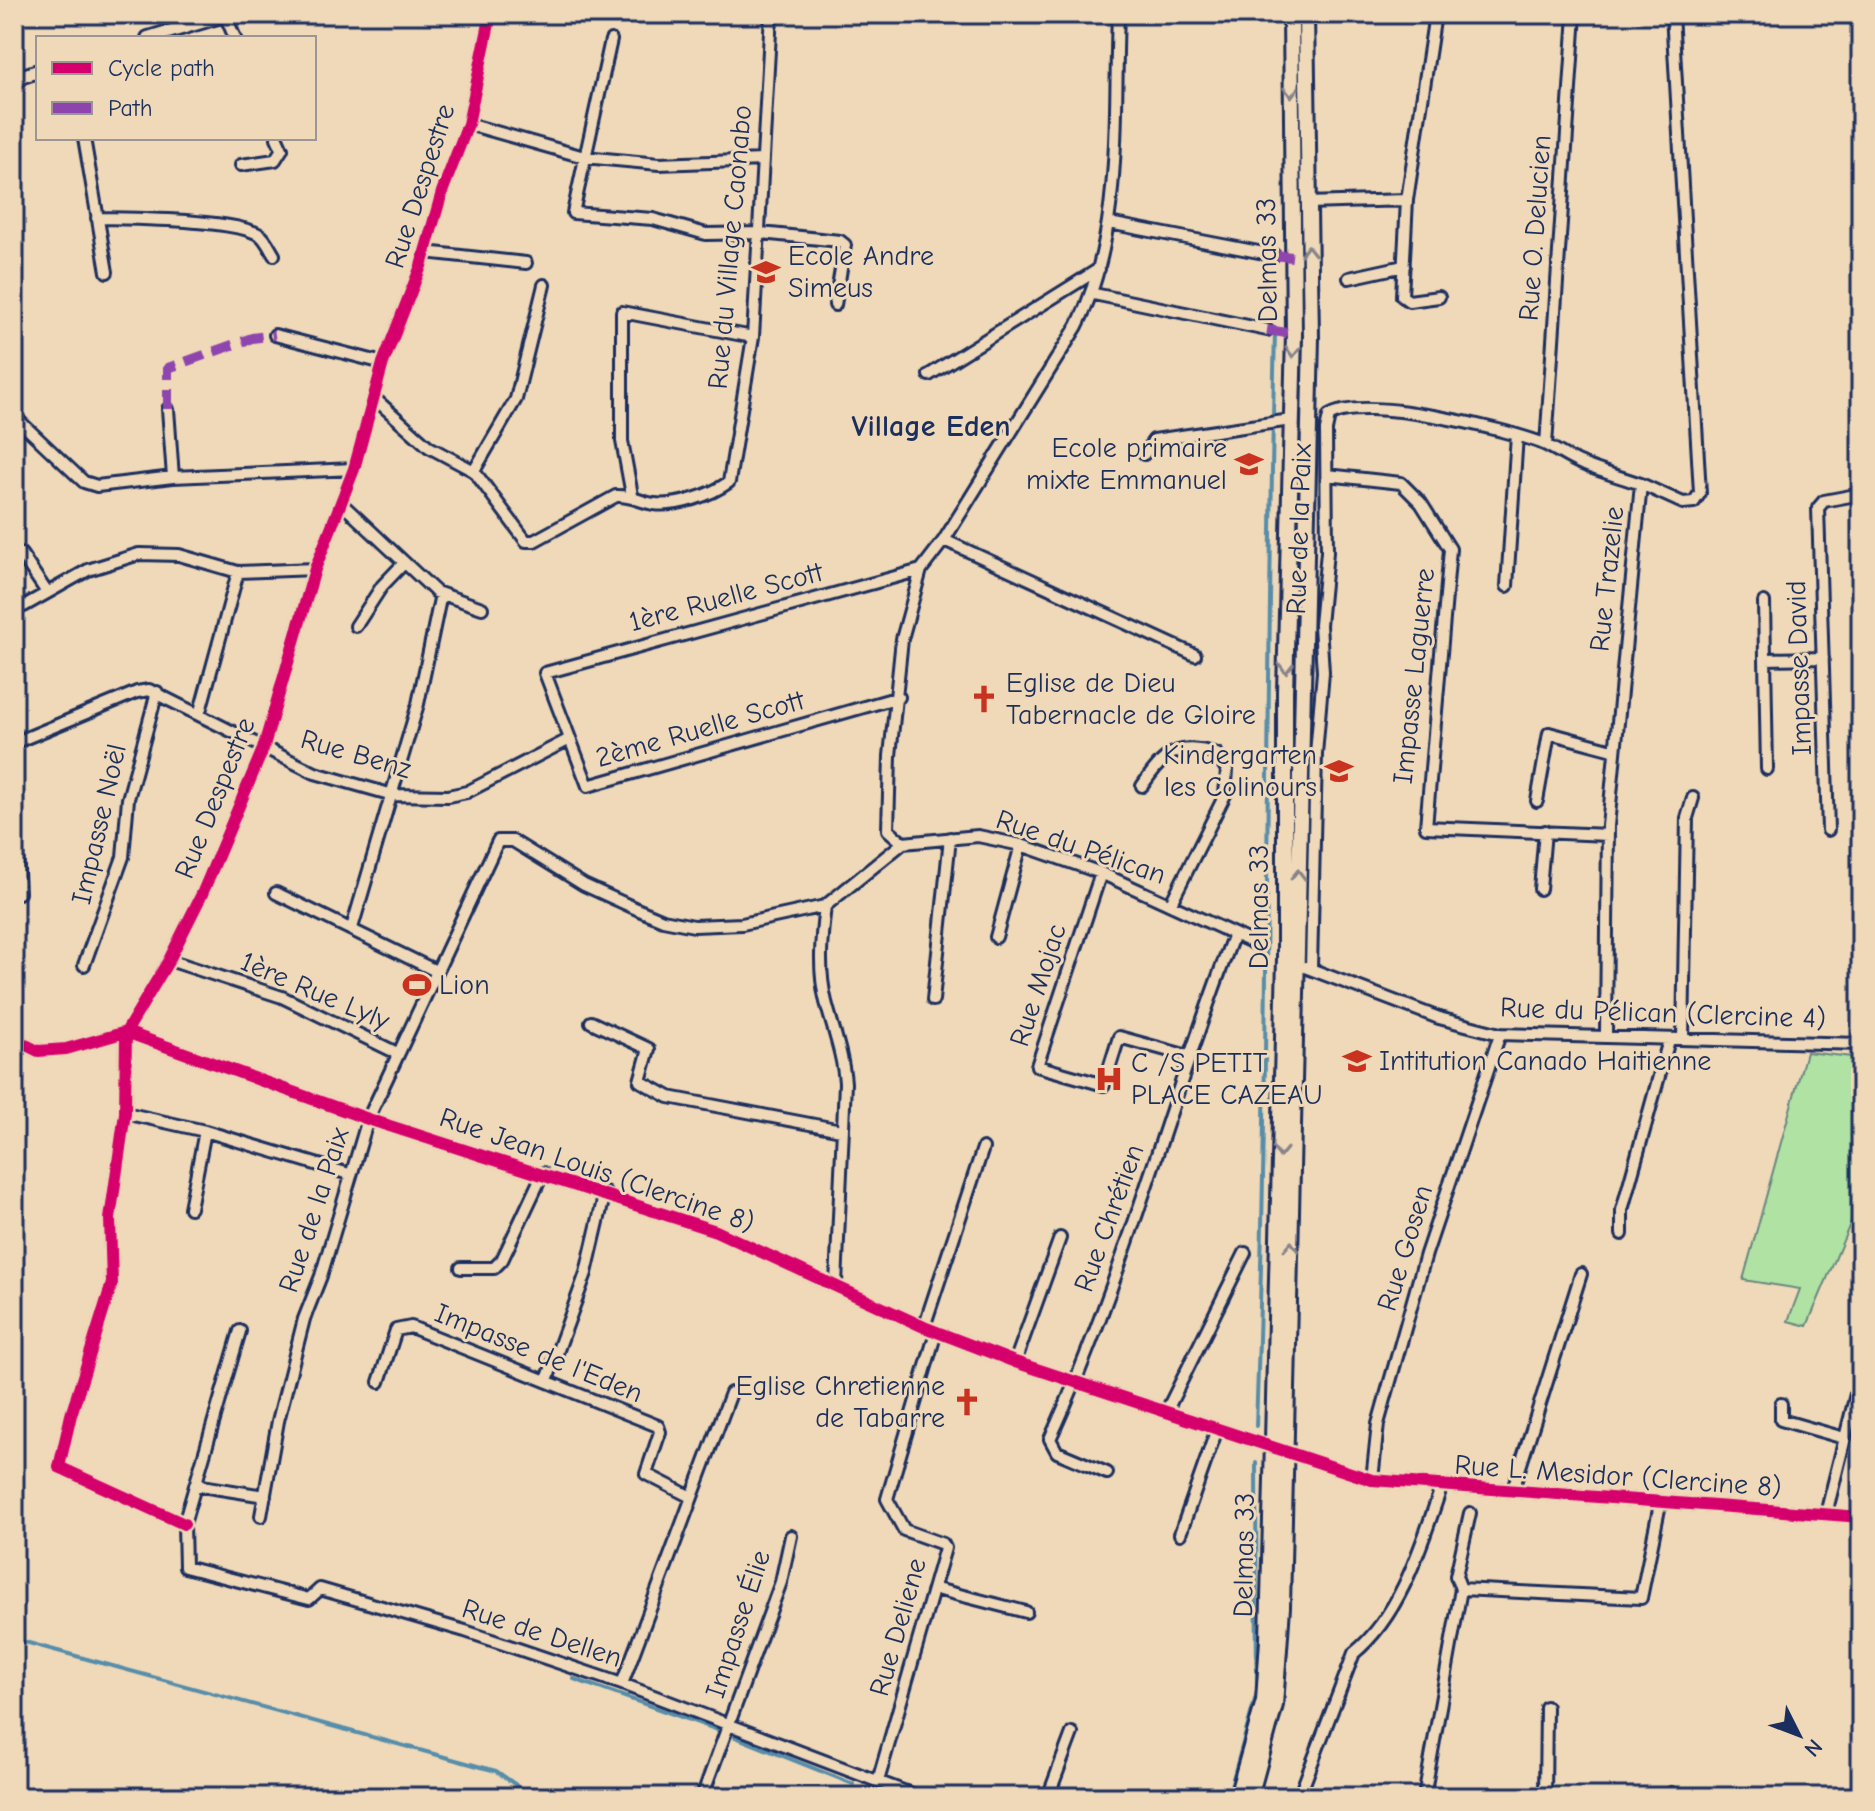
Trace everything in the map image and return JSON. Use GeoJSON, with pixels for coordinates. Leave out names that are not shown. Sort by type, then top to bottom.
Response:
{"type":"FeatureCollection","features":[{"type":"Feature","properties":{"kind":"main road","name":"Delmas 33"},"geometry":{"type":"LineString","coordinates":[[1291,14],[1291,420],[1298,963]]}},
{"type":"Feature","properties":{"kind":"main road","name":"Delmas 33"},"geometry":{"type":"LineString","coordinates":[[1237,1797],[1264,1701],[1278,1451],[1298,963],[1311,337],[1306,14]]}},
{"type":"Feature","properties":{"kind":"main road","name":"Delmas 33"},"geometry":{"type":"LineString","coordinates":[[1250,1797],[1275,1705],[1282,1607],[1278,1451]]}},
{"type":"Feature","properties":{"kind":"street"},"geometry":{"type":"LineString","coordinates":[[155,36],[227,14],[234,36]]}},
{"type":"Feature","properties":{"kind":"street","name":"Rue Despestre"},"geometry":{"type":"LineString","coordinates":[[126,1032],[169,960],[202,894],[263,749],[284,688],[315,569],[354,469],[383,363],[468,124],[491,14]]}},
{"type":"Feature","properties":{"kind":"street","name":"Rue du Village Caonabo"},"geometry":{"type":"LineString","coordinates":[[632,495],[644,502],[660,505],[714,493],[729,482],[753,337],[771,14]]}},
{"type":"Feature","properties":{"kind":"street"},"geometry":{"type":"LineString","coordinates":[[836,1284],[844,1066],[825,999],[819,950],[825,906],[903,843],[888,830],[890,756],[899,697],[902,639],[921,570],[944,540],[1094,294],[1109,223],[1118,14]]}},
{"type":"Feature","properties":{"kind":"street"},"geometry":{"type":"LineString","coordinates":[[1435,14],[1407,200],[1404,299],[1439,297]]}},
{"type":"Feature","properties":{"kind":"street","name":"Rue O. Delucien"},"geometry":{"type":"LineString","coordinates":[[1546,445],[1575,14]]}},
{"type":"Feature","properties":{"kind":"street","name":"Rue Trazelie"},"geometry":{"type":"LineString","coordinates":[[1606,1034],[1608,835],[1613,750],[1641,484],[1683,503],[1694,502],[1700,493],[1672,14]]}},
{"type":"Feature","properties":{"kind":"street"},"geometry":{"type":"LineString","coordinates":[[611,40],[573,213],[653,219],[706,234],[761,233],[843,242],[835,305]]}},
{"type":"Feature","properties":{"kind":"street"},"geometry":{"type":"LineString","coordinates":[[14,79],[36,72]]}},
{"type":"Feature","properties":{"kind":"street"},"geometry":{"type":"LineString","coordinates":[[468,124],[584,157],[659,164],[763,160]]}},
{"type":"Feature","properties":{"kind":"street"},"geometry":{"type":"LineString","coordinates":[[84,140],[107,272]]}},
{"type":"Feature","properties":{"kind":"street"},"geometry":{"type":"LineString","coordinates":[[241,165],[275,160],[282,149],[278,140]]}},
{"type":"Feature","properties":{"kind":"street"},"geometry":{"type":"LineString","coordinates":[[1307,203],[1407,200]]}},
{"type":"Feature","properties":{"kind":"street"},"geometry":{"type":"LineString","coordinates":[[97,218],[168,220],[244,229],[262,236],[274,255]]}},
{"type":"Feature","properties":{"kind":"street"},"geometry":{"type":"LineString","coordinates":[[1109,223],[1274,255]]}},
{"type":"Feature","properties":{"kind":"street"},"geometry":{"type":"LineString","coordinates":[[425,252],[526,263]]}},
{"type":"Feature","properties":{"kind":"street"},"geometry":{"type":"LineString","coordinates":[[1349,278],[1404,266]]}},
{"type":"Feature","properties":{"kind":"street"},"geometry":{"type":"LineString","coordinates":[[929,375],[1099,269]]}},
{"type":"Feature","properties":{"kind":"street"},"geometry":{"type":"LineString","coordinates":[[474,471],[516,399],[544,285]]}},
{"type":"Feature","properties":{"kind":"street"},"geometry":{"type":"LineString","coordinates":[[1094,294],[1267,330]]}},
{"type":"Feature","properties":{"kind":"street"},"geometry":{"type":"LineString","coordinates":[[374,398],[429,447],[474,471],[526,541],[534,541],[616,496],[632,495],[622,441],[622,312],[753,337]]}},
{"type":"Feature","properties":{"kind":"street"},"geometry":{"type":"LineString","coordinates":[[275,335],[383,363]]}},
{"type":"Feature","properties":{"kind":"street","name":"Rue de la Paix"},"geometry":{"type":"LineString","coordinates":[[1298,963],[1323,672],[1320,625],[1327,552],[1326,430],[1329,416],[1340,409],[1363,407],[1460,421],[1546,445],[1582,464],[1641,484]]}},
{"type":"Feature","properties":{"kind":"street"},"geometry":{"type":"LineString","coordinates":[[168,409],[173,477]]}},
{"type":"Feature","properties":{"kind":"street"},"geometry":{"type":"LineString","coordinates":[[14,416],[89,485],[173,477],[354,469]]}},
{"type":"Feature","properties":{"kind":"street"},"geometry":{"type":"LineString","coordinates":[[1144,454],[1154,440],[1291,420]]}},
{"type":"Feature","properties":{"kind":"street"},"geometry":{"type":"LineString","coordinates":[[1507,586],[1517,435]]}},
{"type":"Feature","properties":{"kind":"street","name":"Impasse Laguerre"},"geometry":{"type":"LineString","coordinates":[[1327,475],[1401,483],[1421,503],[1450,549],[1424,821],[1431,829],[1545,831]]}},
{"type":"Feature","properties":{"kind":"street","name":"Impasse David"},"geometry":{"type":"LineString","coordinates":[[1828,830],[1820,504],[1861,494]]}},
{"type":"Feature","properties":{"kind":"street"},"geometry":{"type":"LineString","coordinates":[[341,503],[441,594],[482,608]]}},
{"type":"Feature","properties":{"kind":"street"},"geometry":{"type":"LineString","coordinates":[[944,540],[1195,655]]}},
{"type":"Feature","properties":{"kind":"street"},"geometry":{"type":"LineString","coordinates":[[21,554],[46,591]]}},
{"type":"Feature","properties":{"kind":"street"},"geometry":{"type":"LineString","coordinates":[[24,606],[88,570],[139,554],[179,555],[238,572],[315,569]]}},
{"type":"Feature","properties":{"kind":"street"},"geometry":{"type":"LineString","coordinates":[[356,626],[382,586],[404,563]]}},
{"type":"Feature","properties":{"kind":"street","name":"1ère Ruelle Scott"},"geometry":{"type":"LineString","coordinates":[[545,671],[921,570]]}},
{"type":"Feature","properties":{"kind":"street"},"geometry":{"type":"LineString","coordinates":[[199,715],[238,572]]}},
{"type":"Feature","properties":{"kind":"street"},"geometry":{"type":"LineString","coordinates":[[352,928],[418,704],[441,594]]}},
{"type":"Feature","properties":{"kind":"street"},"geometry":{"type":"LineString","coordinates":[[1764,602],[1767,769]]}},
{"type":"Feature","properties":{"kind":"street"},"geometry":{"type":"LineString","coordinates":[[1765,659],[1823,658]]}},
{"type":"Feature","properties":{"kind":"street","name":"2ème Ruelle Scott"},"geometry":{"type":"LineString","coordinates":[[545,671],[568,740],[588,786],[899,697]]}},
{"type":"Feature","properties":{"kind":"street"},"geometry":{"type":"LineString","coordinates":[[14,743],[137,692],[157,692]]}},
{"type":"Feature","properties":{"kind":"street","name":"Rue Benz"},"geometry":{"type":"LineString","coordinates":[[157,692],[315,773],[393,795],[448,796],[467,792],[568,740]]}},
{"type":"Feature","properties":{"kind":"street","name":"Impasse Noël"},"geometry":{"type":"LineString","coordinates":[[84,965],[123,857],[128,799],[157,692]]}},
{"type":"Feature","properties":{"kind":"street"},"geometry":{"type":"LineString","coordinates":[[1537,801],[1549,733],[1613,750]]}},
{"type":"Feature","properties":{"kind":"street"},"geometry":{"type":"LineString","coordinates":[[1142,786],[1158,763],[1174,750],[1199,748],[1217,754],[1227,770],[1225,795],[1171,903]]}},
{"type":"Feature","properties":{"kind":"street"},"geometry":{"type":"LineString","coordinates":[[14,796],[19,893]]}},
{"type":"Feature","properties":{"kind":"street"},"geometry":{"type":"LineString","coordinates":[[1683,1039],[1687,818],[1693,798]]}},
{"type":"Feature","properties":{"kind":"street"},"geometry":{"type":"LineString","coordinates":[[1540,889],[1545,831],[1608,835]]}},
{"type":"Feature","properties":{"kind":"street","name":"Rue du Pélican"},"geometry":{"type":"LineString","coordinates":[[903,843],[978,836],[1021,845],[1101,873],[1258,945]]}},
{"type":"Feature","properties":{"kind":"street"},"geometry":{"type":"LineString","coordinates":[[933,1000],[950,838]]}},
{"type":"Feature","properties":{"kind":"street","name":"Rue de la Paix"},"geometry":{"type":"LineString","coordinates":[[261,1516],[278,1421],[304,1319],[321,1276],[349,1174],[368,1119],[495,844],[503,839],[513,841],[584,885],[663,920],[678,923],[742,924],[825,906]]}},
{"type":"Feature","properties":{"kind":"street"},"geometry":{"type":"LineString","coordinates":[[996,937],[1021,845]]}},
{"type":"Feature","properties":{"kind":"street","name":"Rue Mojac"},"geometry":{"type":"LineString","coordinates":[[1101,873],[1037,1066],[1104,1085],[1119,1037],[1188,1056]]}},
{"type":"Feature","properties":{"kind":"street"},"geometry":{"type":"LineString","coordinates":[[276,893],[436,971]]}},
{"type":"Feature","properties":{"kind":"street","name":"Rue Chrétien"},"geometry":{"type":"LineString","coordinates":[[1107,1473],[1057,1452],[1050,1439],[1076,1383],[1173,1110],[1188,1056],[1234,934]]}},
{"type":"Feature","properties":{"kind":"street","name":"1ère Rue Lyly"},"geometry":{"type":"LineString","coordinates":[[169,960],[282,997],[397,1053]]}},
{"type":"Feature","properties":{"kind":"street","name":"Rue du Pélican (Clercine 4)"},"geometry":{"type":"LineString","coordinates":[[1298,963],[1439,1018],[1500,1034],[1606,1034],[1669,1040],[1861,1044]]}},
{"type":"Feature","properties":{"kind":"street"},"geometry":{"type":"LineString","coordinates":[[591,1022],[649,1049],[640,1081],[669,1097],[841,1130]]}},
{"type":"Feature","properties":{"kind":"street"},"geometry":{"type":"LineString","coordinates":[[14,1039],[38,1051],[66,1049],[126,1032],[125,1113],[110,1219],[112,1283],[71,1415],[59,1467],[184,1524],[240,1331]]}},
{"type":"Feature","properties":{"kind":"street","name":"Rue Jean Louis (Clercine 8)"},"geometry":{"type":"LineString","coordinates":[[126,1032],[368,1119],[605,1192],[716,1231],[936,1332],[1278,1451]]}},
{"type":"Feature","properties":{"kind":"street","name":"Rue Gosen"},"geometry":{"type":"LineString","coordinates":[[1372,1480],[1378,1424],[1426,1254],[1500,1034]]}},
{"type":"Feature","properties":{"kind":"street"},"geometry":{"type":"LineString","coordinates":[[1622,1234],[1622,1210],[1669,1040]]}},
{"type":"Feature","properties":{"kind":"street"},"geometry":{"type":"LineString","coordinates":[[125,1113],[205,1131],[349,1174]]}},
{"type":"Feature","properties":{"kind":"street"},"geometry":{"type":"LineString","coordinates":[[190,1208],[205,1131]]}},
{"type":"Feature","properties":{"kind":"street"},"geometry":{"type":"LineString","coordinates":[[924,1327],[983,1148]]}},
{"type":"Feature","properties":{"kind":"street"},"geometry":{"type":"LineString","coordinates":[[461,1268],[494,1268],[502,1260],[543,1173]]}},
{"type":"Feature","properties":{"kind":"street"},"geometry":{"type":"LineString","coordinates":[[547,1380],[586,1273],[605,1192]]}},
{"type":"Feature","properties":{"kind":"street"},"geometry":{"type":"LineString","coordinates":[[1015,1362],[1060,1238]]}},
{"type":"Feature","properties":{"kind":"street"},"geometry":{"type":"LineString","coordinates":[[1167,1410],[1245,1253]]}},
{"type":"Feature","properties":{"kind":"street"},"geometry":{"type":"LineString","coordinates":[[1513,1489],[1581,1274]]}},
{"type":"Feature","properties":{"kind":"street","name":"Impasse de l'Eden"},"geometry":{"type":"LineString","coordinates":[[379,1382],[396,1330],[411,1327],[658,1426],[660,1432],[646,1474],[691,1497]]}},
{"type":"Feature","properties":{"kind":"street","name":"Rue Deliene"},"geometry":{"type":"LineString","coordinates":[[878,1781],[936,1589],[944,1545],[904,1530],[887,1499],[936,1332]]}},
{"type":"Feature","properties":{"kind":"street"},"geometry":{"type":"LineString","coordinates":[[1826,1514],[1861,1374]]}},
{"type":"Feature","properties":{"kind":"street"},"geometry":{"type":"LineString","coordinates":[[622,1684],[731,1393]]}},
{"type":"Feature","properties":{"kind":"street"},"geometry":{"type":"LineString","coordinates":[[1781,1404],[1781,1420],[1844,1438]]}},
{"type":"Feature","properties":{"kind":"street"},"geometry":{"type":"LineString","coordinates":[[1180,1534],[1217,1429]]}},
{"type":"Feature","properties":{"kind":"street","name":"Rue L. Mesidor (Clercine 8)"},"geometry":{"type":"LineString","coordinates":[[1278,1451],[1372,1480],[1441,1488],[1513,1489],[1660,1504],[1861,1517]]}},
{"type":"Feature","properties":{"kind":"street"},"geometry":{"type":"LineString","coordinates":[[195,1485],[265,1496]]}},
{"type":"Feature","properties":{"kind":"street"},"geometry":{"type":"LineString","coordinates":[[1299,1797],[1354,1653],[1374,1637],[1383,1621],[1422,1545],[1441,1488]]}},
{"type":"Feature","properties":{"kind":"street"},"geometry":{"type":"LineString","coordinates":[[1461,1589],[1641,1598],[1660,1504]]}},
{"type":"Feature","properties":{"kind":"street"},"geometry":{"type":"LineString","coordinates":[[1424,1797],[1461,1589],[1456,1576],[1470,1513]]}},
{"type":"Feature","properties":{"kind":"street","name":"Rue de Dellen"},"geometry":{"type":"LineString","coordinates":[[184,1524],[185,1567],[309,1599],[320,1589],[465,1631],[622,1684],[919,1797]]}},
{"type":"Feature","properties":{"kind":"street","name":"Impasse Élie"},"geometry":{"type":"LineString","coordinates":[[702,1797],[781,1582],[791,1536]]}},
{"type":"Feature","properties":{"kind":"street"},"geometry":{"type":"LineString","coordinates":[[936,1589],[1026,1612]]}},
{"type":"Feature","properties":{"kind":"street"},"geometry":{"type":"LineString","coordinates":[[1545,1797],[1546,1707]]}},
{"type":"Feature","properties":{"kind":"street"},"geometry":{"type":"LineString","coordinates":[[1048,1797],[1072,1733]]}},
{"type":"Feature","properties":{"kind":"green space"},"geometry":{"type":"Polygon","coordinates":[[[1806,1052],[1861,1058],[1861,1198],[1807,1326],[1788,1321],[1800,1289],[1743,1280],[1806,1052]]]}},
{"type":"Feature","properties":{"kind":"waterway"},"geometry":{"type":"LineString","coordinates":[[1256,1426],[1275,334]]}},
{"type":"Feature","properties":{"kind":"waterway"},"geometry":{"type":"LineString","coordinates":[[1228,1797],[1257,1692],[1256,1463]]}},
{"type":"Feature","properties":{"kind":"waterway"},"geometry":{"type":"LineString","coordinates":[[14,1639],[496,1771],[516,1785],[524,1797]]}},
{"type":"Feature","properties":{"kind":"waterway"},"geometry":{"type":"LineString","coordinates":[[574,1679],[721,1731]]}},
{"type":"Feature","properties":{"kind":"waterway"},"geometry":{"type":"LineString","coordinates":[[735,1737],[853,1784]]}},
{"type":"Feature","properties":{"kind":"waterway"},"geometry":{"type":"LineString","coordinates":[[878,1791],[894,1797]]}},
{"type":"Feature","properties":{"kind":"marked path"},"geometry":{"type":"LineString","coordinates":[[1274,255],[1292,257]]}},
{"type":"Feature","properties":{"kind":"marked path"},"geometry":{"type":"LineString","coordinates":[[1267,330],[1294,334]]}},
{"type":"Feature","properties":{"kind":"marked path"},"geometry":{"type":"LineString","coordinates":[[168,409],[168,368],[252,338],[275,335]]}},
{"type":"Feature","properties":{"kind":"cycle path"},"geometry":{"type":"LineString","coordinates":[[184,1524],[59,1467],[71,1415],[112,1283],[110,1219],[125,1113],[126,1032],[169,960],[202,894],[263,749],[315,569],[354,469],[383,363],[421,266],[442,192],[468,124],[491,14]]}},
{"type":"Feature","properties":{"kind":"cycle path"},"geometry":{"type":"LineString","coordinates":[[14,1039],[38,1051],[66,1049],[126,1032],[368,1119],[716,1231],[924,1327],[1015,1362],[1372,1480],[1861,1517]]}},
{"type":"Feature","properties":{"kind":"place","name":"Ecole Andre Simeus"},"geometry":{"type":"Point","coordinates":[766,272]}},
{"type":"Feature","properties":{"kind":"place","name":"Ecole primaire mixte Emmanuel"},"geometry":{"type":"Point","coordinates":[1249,464]}},
{"type":"Feature","properties":{"kind":"place","name":"Eglise de Dieu Tabernacle de Gloire"},"geometry":{"type":"Point","coordinates":[984,699]}},
{"type":"Feature","properties":{"kind":"place","name":"Kindergarten les Colinours"},"geometry":{"type":"Point","coordinates":[1339,771]}},
{"type":"Feature","properties":{"kind":"place","name":"Lion"},"geometry":{"type":"Point","coordinates":[417,985]}},
{"type":"Feature","properties":{"kind":"place","name":"Intitution Canado Haitienne"},"geometry":{"type":"Point","coordinates":[1357,1061]}},
{"type":"Feature","properties":{"kind":"place","name":"C /S PETIT PLACE CAZEAU"},"geometry":{"type":"Point","coordinates":[1109,1079]}},
{"type":"Feature","properties":{"kind":"place","name":"Eglise Chretienne de Tabarre"},"geometry":{"type":"Point","coordinates":[967,1402]}},
{"type":"Feature","properties":{"kind":"district","name":"Village Eden"},"geometry":{"type":"Point","coordinates":[931,426]}}]}
